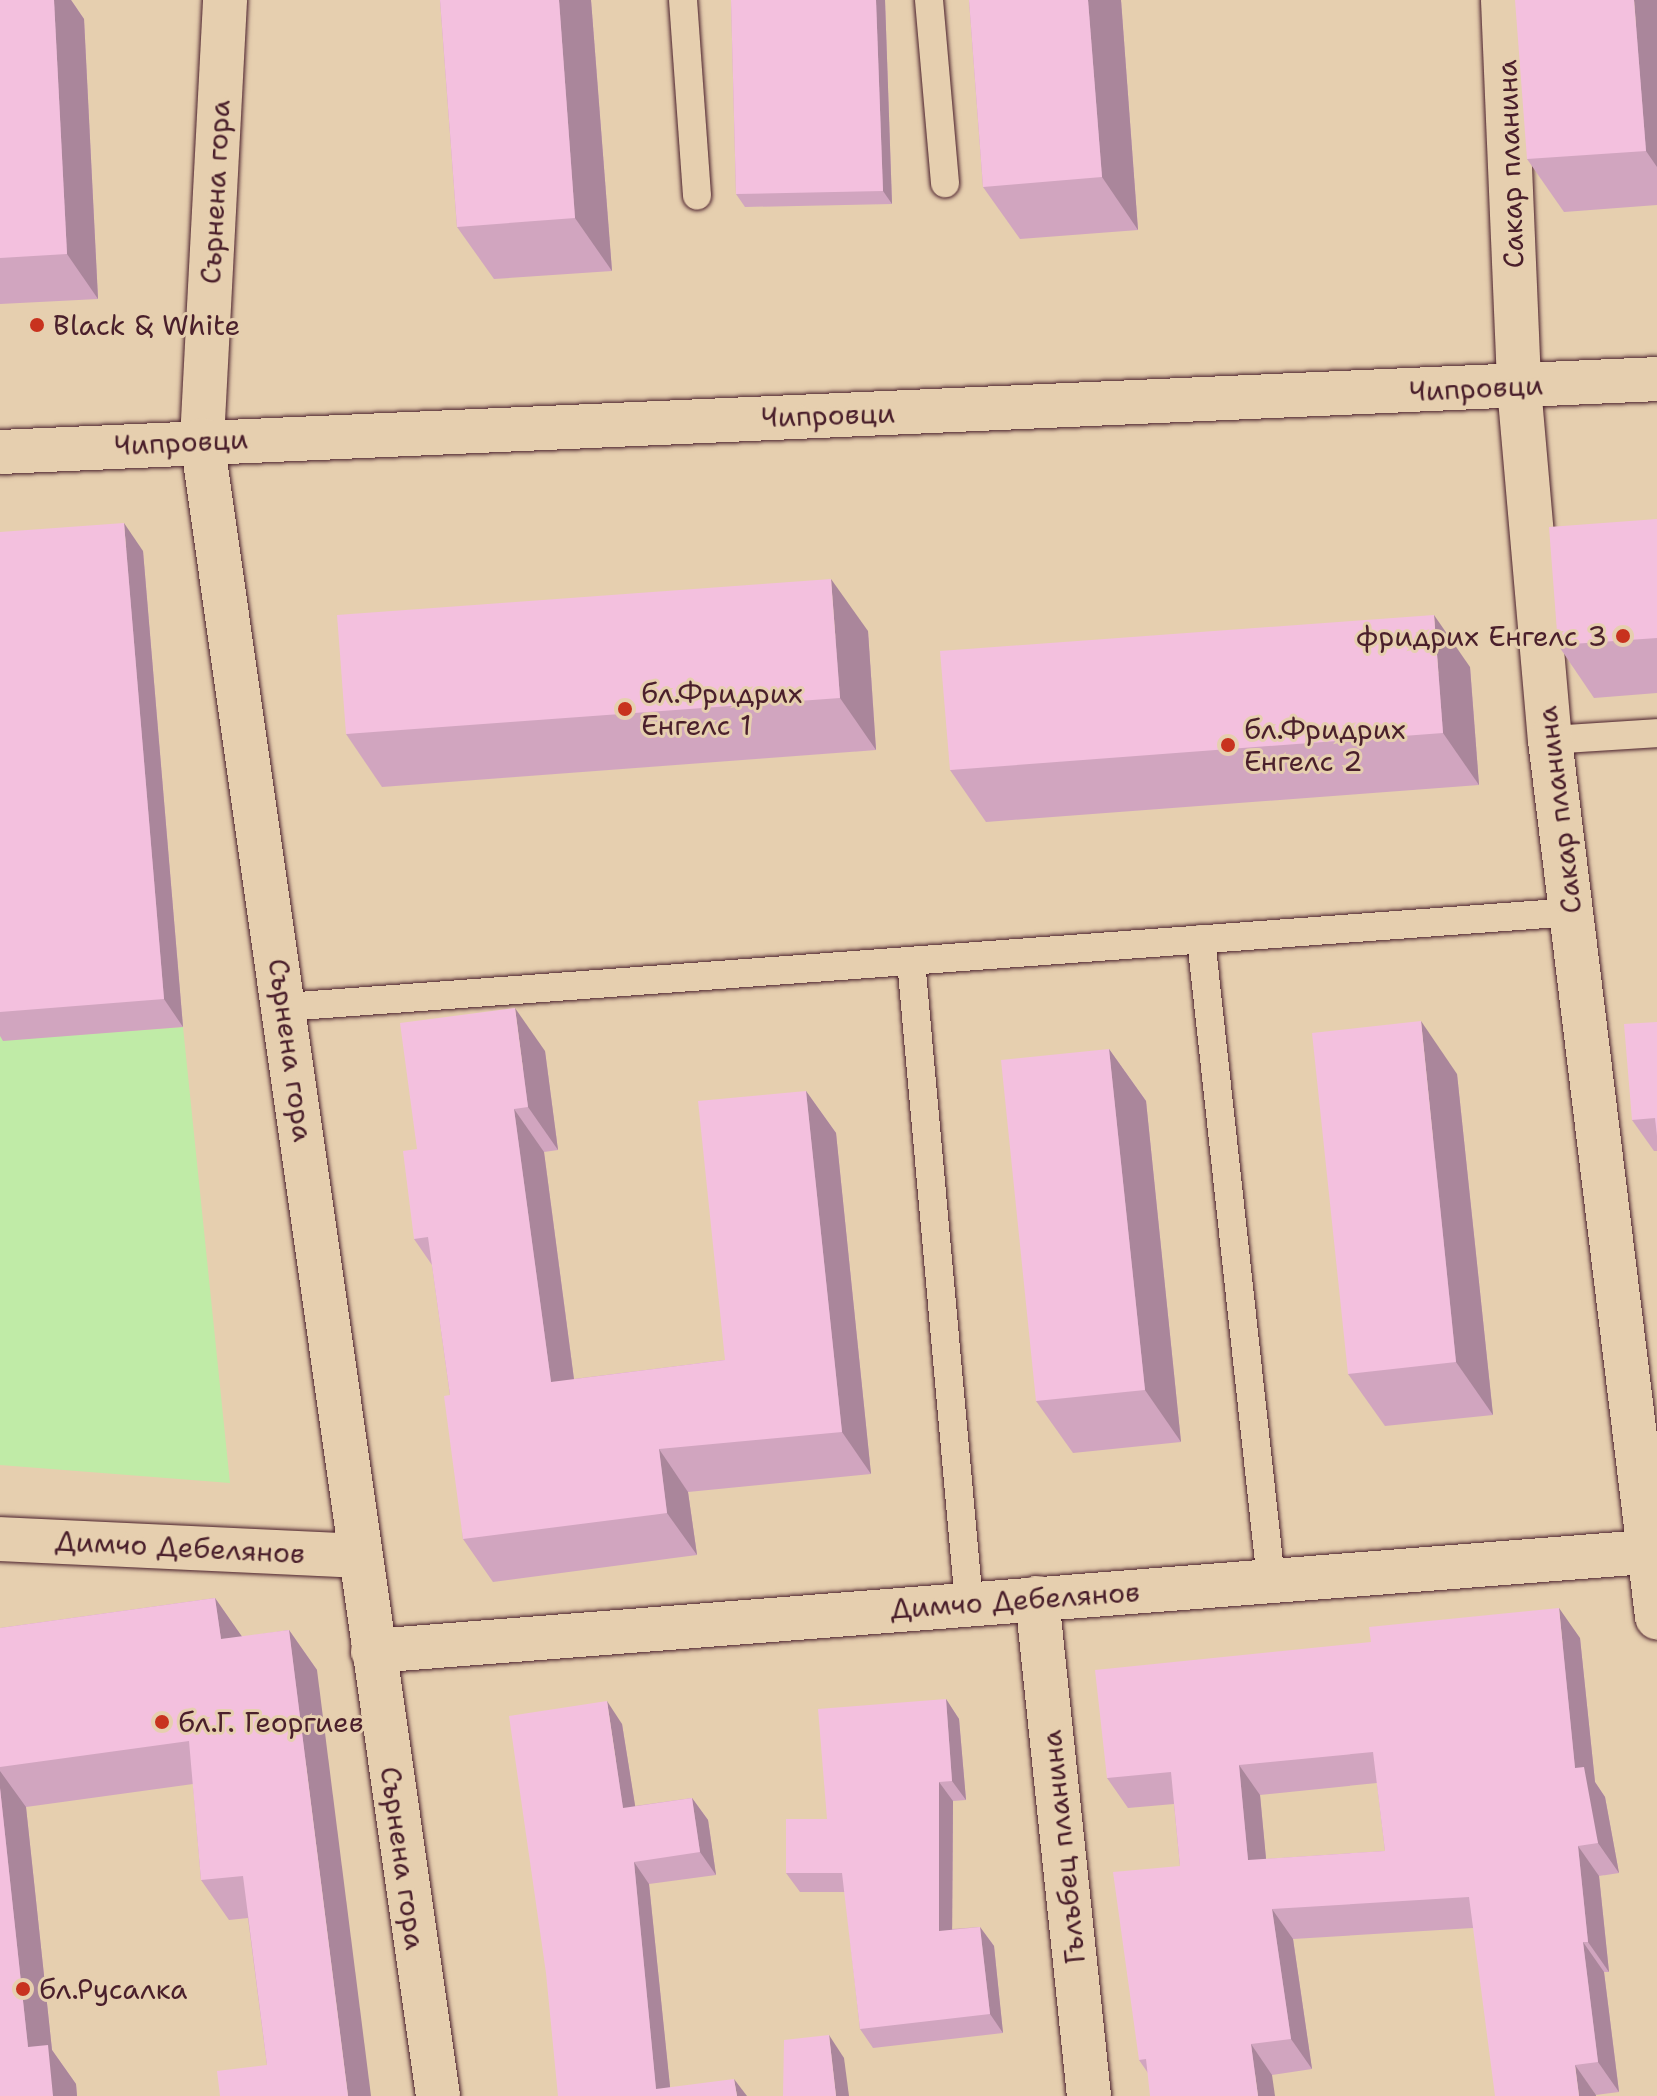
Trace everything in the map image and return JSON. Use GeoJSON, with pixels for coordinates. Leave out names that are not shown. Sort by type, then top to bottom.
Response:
{"type":"FeatureCollection","features":[{"type":"Feature","properties":{"kind":"street","name":"Сърнена гора"},"geometry":{"type":"LineString","coordinates":[[225,0],[202,440],[438,2096]]}},
{"type":"Feature","properties":{"kind":"street","name":"Сакар планина"},"geometry":{"type":"LineString","coordinates":[[1503,0],[1519,387],[1550,740],[1654,1552],[1657,1617]]}},
{"type":"Feature","properties":{"kind":"street","name":"Чипровци"},"geometry":{"type":"LineString","coordinates":[[0,452],[202,440],[1657,379]]}},
{"type":"Feature","properties":{"kind":"street","name":"Димчо Дебелянов"},"geometry":{"type":"LineString","coordinates":[[0,1539],[361,1556]]}},
{"type":"Feature","properties":{"kind":"street","name":"Димчо Дебелянов"},"geometry":{"type":"LineString","coordinates":[[373,1651],[1654,1552]]}},
{"type":"Feature","properties":{"kind":"street","name":"Гълъбец планина"},"geometry":{"type":"LineString","coordinates":[[1037,1598],[1089,2096]]}},
{"type":"Feature","properties":{"kind":"lane"},"geometry":{"type":"LineString","coordinates":[[683,0],[697,196]]}},
{"type":"Feature","properties":{"kind":"lane"},"geometry":{"type":"LineString","coordinates":[[929,0],[945,183]]}},
{"type":"Feature","properties":{"kind":"lane"},"geometry":{"type":"LineString","coordinates":[[1550,740],[1657,733]]}},
{"type":"Feature","properties":{"kind":"lane"},"geometry":{"type":"LineString","coordinates":[[285,1007],[1571,912]]}},
{"type":"Feature","properties":{"kind":"lane"},"geometry":{"type":"LineString","coordinates":[[1201,939],[1271,1580]]}},
{"type":"Feature","properties":{"kind":"lane"},"geometry":{"type":"LineString","coordinates":[[911,961],[969,1603]]}},
{"type":"Feature","properties":{"kind":"green space"},"geometry":{"type":"Polygon","coordinates":[[[0,989],[3,1040],[183,1027],[230,1483],[0,1465],[0,989]]]}},
{"type":"Feature","properties":{"kind":"building"},"geometry":{"type":"Polygon","coordinates":[[[0,0],[54,0],[67,254],[0,258],[0,0]]]}},
{"type":"Feature","properties":{"kind":"building"},"geometry":{"type":"Polygon","coordinates":[[[440,0],[559,0],[575,218],[457,227],[440,0]]]}},
{"type":"Feature","properties":{"kind":"building"},"geometry":{"type":"Polygon","coordinates":[[[731,0],[876,0],[883,191],[736,194],[731,0]]]}},
{"type":"Feature","properties":{"kind":"building"},"geometry":{"type":"Polygon","coordinates":[[[969,0],[1088,0],[1102,177],[983,187],[969,0]]]}},
{"type":"Feature","properties":{"kind":"building"},"geometry":{"type":"Polygon","coordinates":[[[1515,0],[1634,0],[1646,151],[1527,159],[1515,0]]]}},
{"type":"Feature","properties":{"kind":"building"},"geometry":{"type":"Polygon","coordinates":[[[1657,519],[1657,638],[1558,645],[1549,527],[1657,519]]]}},
{"type":"Feature","properties":{"kind":"building"},"geometry":{"type":"Polygon","coordinates":[[[124,523],[164,999],[0,1012],[0,532],[124,523]]]}},
{"type":"Feature","properties":{"kind":"building"},"geometry":{"type":"Polygon","coordinates":[[[831,579],[840,698],[346,734],[337,615],[831,579]]]}},
{"type":"Feature","properties":{"kind":"building"},"geometry":{"type":"Polygon","coordinates":[[[1434,615],[1443,733],[950,770],[940,651],[1434,615]]]}},
{"type":"Feature","properties":{"kind":"building"},"geometry":{"type":"Polygon","coordinates":[[[515,1008],[528,1107],[514,1109],[551,1382],[725,1360],[698,1101],[806,1091],[842,1432],[659,1449],[667,1513],[463,1539],[444,1396],[450,1395],[428,1237],[414,1239],[403,1151],[417,1149],[400,1023],[515,1008]]]}},
{"type":"Feature","properties":{"kind":"building"},"geometry":{"type":"Polygon","coordinates":[[[1421,1021],[1456,1362],[1348,1374],[1312,1033],[1421,1021]]]}},
{"type":"Feature","properties":{"kind":"building"},"geometry":{"type":"Polygon","coordinates":[[[1657,1022],[1657,1136],[1655,1118],[1632,1120],[1624,1024],[1657,1022]]]}},
{"type":"Feature","properties":{"kind":"building"},"geometry":{"type":"Polygon","coordinates":[[[1109,1049],[1145,1390],[1036,1401],[1001,1060],[1109,1049]]]}},
{"type":"Feature","properties":{"kind":"building"},"geometry":{"type":"Polygon","coordinates":[[[215,1598],[221,1639],[289,1630],[348,2096],[220,2096],[217,2071],[267,2065],[243,1876],[201,1880],[189,1741],[0,1767],[0,1628],[215,1598]]]}},
{"type":"Feature","properties":{"kind":"building"},"geometry":{"type":"Polygon","coordinates":[[[1559,1608],[1575,1768],[1584,1767],[1598,1843],[1578,1846],[1588,1942],[1583,1942],[1598,2062],[1575,2065],[1579,2096],[1495,2096],[1469,1897],[1272,1909],[1291,2039],[1251,2044],[1258,2096],[1150,2096],[1146,2059],[1139,2060],[1113,1872],[1180,1866],[1171,1772],[1107,1778],[1095,1670],[1371,1642],[1369,1627],[1559,1608]],[[1373,1752],[1239,1765],[1248,1860],[1385,1851],[1373,1752]]]}},
{"type":"Feature","properties":{"kind":"building"},"geometry":{"type":"Polygon","coordinates":[[[946,1699],[952,1781],[939,1782],[939,1931],[980,1927],[990,2014],[860,2029],[842,1873],[786,1873],[786,1819],[827,1819],[818,1709],[946,1699]]]}},
{"type":"Feature","properties":{"kind":"building"},"geometry":{"type":"Polygon","coordinates":[[[607,1701],[623,1808],[692,1798],[700,1852],[634,1862],[656,2089],[734,2079],[737,2096],[558,2096],[546,1973],[509,1716],[607,1701]]]}},
{"type":"Feature","properties":{"kind":"building"},"geometry":{"type":"Polygon","coordinates":[[[0,1788],[28,2047],[48,2045],[53,2096],[0,2096],[0,1788]]]}},
{"type":"Feature","properties":{"kind":"building"},"geometry":{"type":"Polygon","coordinates":[[[829,2035],[836,2096],[783,2096],[784,2040],[829,2035]]]}},
{"type":"Feature","properties":{"kind":"place","name":"Black & White"},"geometry":{"type":"Point","coordinates":[37,325]}},
{"type":"Feature","properties":{"kind":"place","name":"фридрих Енгелс 3"},"geometry":{"type":"Point","coordinates":[1623,636]}},
{"type":"Feature","properties":{"kind":"place","name":"бл.Фридрих Енгелс 1"},"geometry":{"type":"Point","coordinates":[625,709]}},
{"type":"Feature","properties":{"kind":"place","name":"бл.Фридрих Енгелс 2"},"geometry":{"type":"Point","coordinates":[1228,745]}},
{"type":"Feature","properties":{"kind":"place","name":"бл.Г. Георгиев"},"geometry":{"type":"Point","coordinates":[162,1722]}},
{"type":"Feature","properties":{"kind":"place","name":"бл.Русалка"},"geometry":{"type":"Point","coordinates":[23,1989]}}]}
